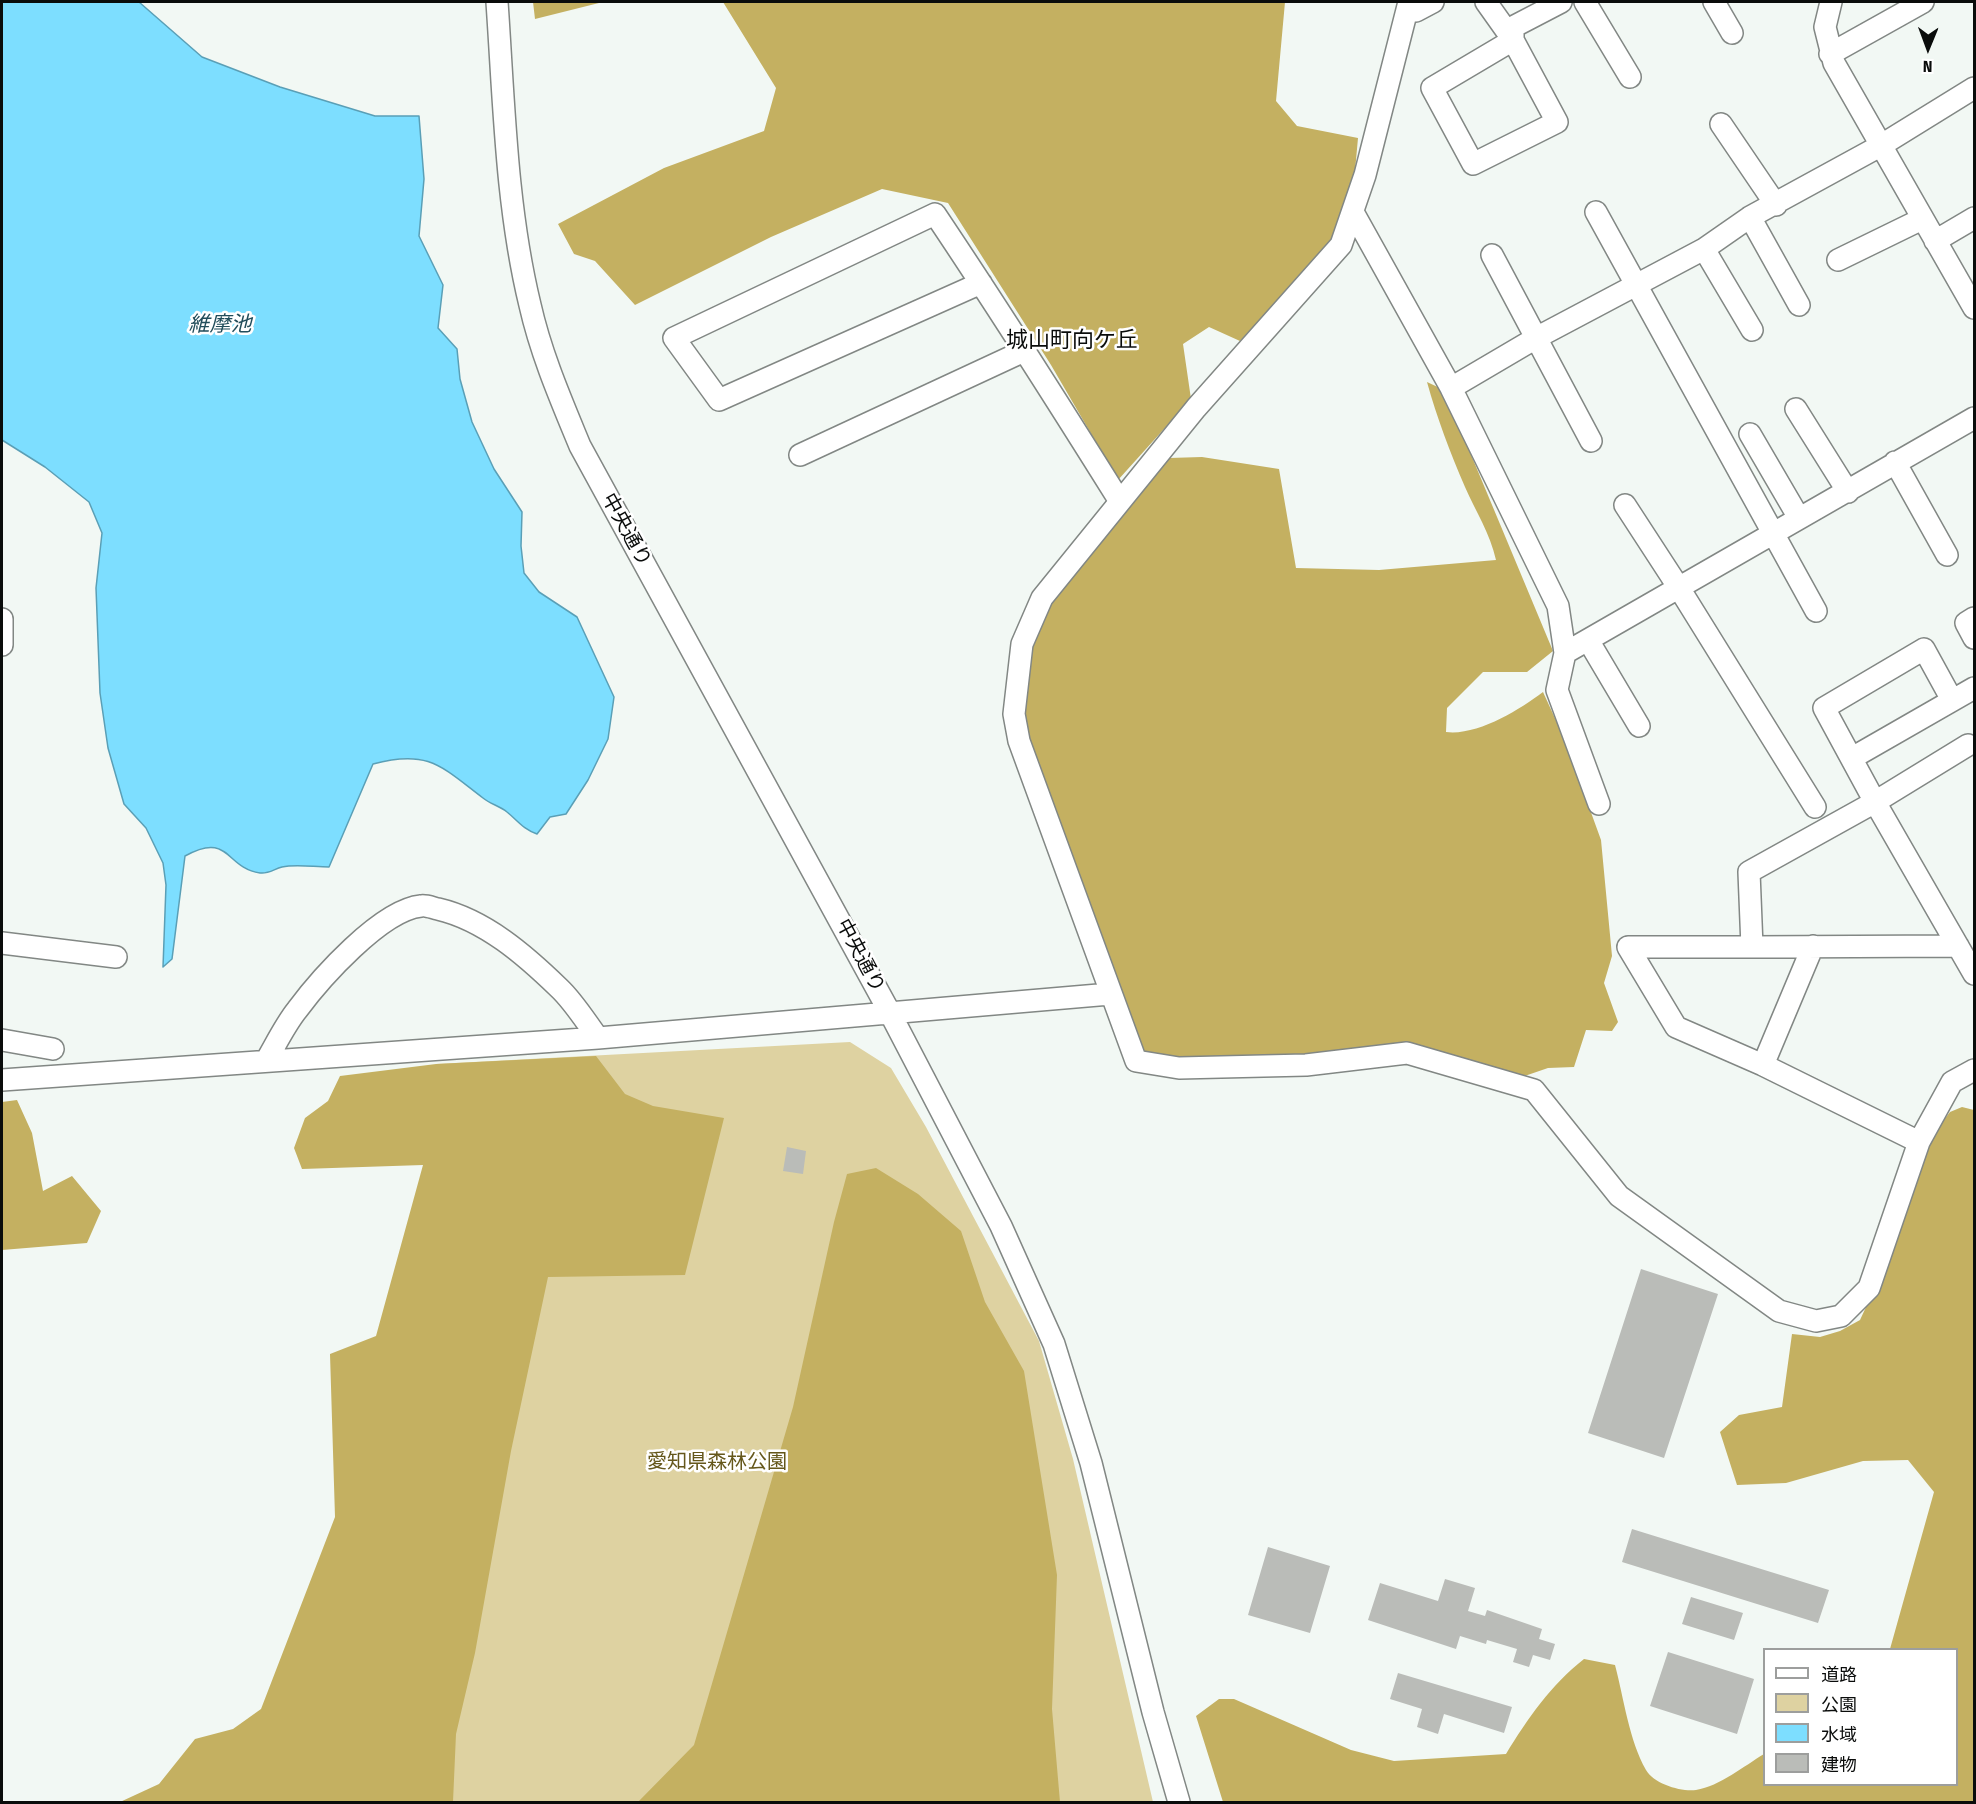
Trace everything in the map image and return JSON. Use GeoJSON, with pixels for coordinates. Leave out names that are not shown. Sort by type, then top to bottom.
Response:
{"type":"FeatureCollection","features":[{"type":"Feature","properties":{"kind":"street","name":"中央通り"},"geometry":{"type":"LineString","coordinates":[[497,2],[515,229],[530,305],[548,369],[580,446],[890,1013],[1001,1226],[1054,1344],[1090,1463],[1153,1712],[1179,1803]]}},
{"type":"Feature","properties":{"kind":"street"},"geometry":{"type":"LineString","coordinates":[[1433,2],[1416,11],[1408,4],[1353,212],[1341,245],[1119,500],[1042,598],[1022,645],[1014,714],[1019,741],[1136,1061],[1179,1068],[1306,1065],[1407,1053],[1534,1090],[1619,1196],[1779,1311],[1816,1321],[1841,1316],[1869,1288],[1919,1142],[1952,1082],[1974,1070]]}},
{"type":"Feature","properties":{"kind":"street"},"geometry":{"type":"LineString","coordinates":[[1486,2],[1513,40],[1557,122],[1473,164],[1432,88],[1513,40]]}},
{"type":"Feature","properties":{"kind":"street"},"geometry":{"type":"LineString","coordinates":[[1513,40],[1513,27],[1561,2]]}},
{"type":"Feature","properties":{"kind":"street"},"geometry":{"type":"LineString","coordinates":[[1585,2],[1630,77]]}},
{"type":"Feature","properties":{"kind":"street"},"geometry":{"type":"LineString","coordinates":[[1714,2],[1732,33]]}},
{"type":"Feature","properties":{"kind":"street"},"geometry":{"type":"LineString","coordinates":[[1831,2],[1825,27],[1830,54],[1880,146],[1974,308]]}},
{"type":"Feature","properties":{"kind":"street"},"geometry":{"type":"LineString","coordinates":[[1830,54],[1923,2]]}},
{"type":"Feature","properties":{"kind":"street"},"geometry":{"type":"LineString","coordinates":[[1451,388],[1536,338],[1704,249],[1750,217],[1776,205],[1880,146],[1974,88]]}},
{"type":"Feature","properties":{"kind":"street"},"geometry":{"type":"LineString","coordinates":[[1721,124],[1776,205]]}},
{"type":"Feature","properties":{"kind":"street"},"geometry":{"type":"LineString","coordinates":[[1353,212],[1451,388],[1558,606],[1565,653],[1557,690],[1599,804]]}},
{"type":"Feature","properties":{"kind":"street"},"geometry":{"type":"LineString","coordinates":[[1596,212],[1816,611]]}},
{"type":"Feature","properties":{"kind":"street"},"geometry":{"type":"LineString","coordinates":[[981,283],[719,400],[674,338],[935,214],[1026,350],[1119,500]]}},
{"type":"Feature","properties":{"kind":"street"},"geometry":{"type":"LineString","coordinates":[[1750,217],[1799,305]]}},
{"type":"Feature","properties":{"kind":"street"},"geometry":{"type":"LineString","coordinates":[[1935,241],[1974,218]]}},
{"type":"Feature","properties":{"kind":"street"},"geometry":{"type":"LineString","coordinates":[[1838,260],[1922,219]]}},
{"type":"Feature","properties":{"kind":"street"},"geometry":{"type":"LineString","coordinates":[[1704,249],[1752,330]]}},
{"type":"Feature","properties":{"kind":"street"},"geometry":{"type":"LineString","coordinates":[[1492,255],[1591,441]]}},
{"type":"Feature","properties":{"kind":"street"},"geometry":{"type":"LineString","coordinates":[[800,455],[1026,350]]}},
{"type":"Feature","properties":{"kind":"street"},"geometry":{"type":"LineString","coordinates":[[1796,409],[1848,492]]}},
{"type":"Feature","properties":{"kind":"street"},"geometry":{"type":"LineString","coordinates":[[1565,653],[1974,418]]}},
{"type":"Feature","properties":{"kind":"street"},"geometry":{"type":"LineString","coordinates":[[1749,434],[1799,518]]}},
{"type":"Feature","properties":{"kind":"street"},"geometry":{"type":"LineString","coordinates":[[1895,462],[1947,555]]}},
{"type":"Feature","properties":{"kind":"street"},"geometry":{"type":"LineString","coordinates":[[1625,505],[1815,807]]}},
{"type":"Feature","properties":{"kind":"street"},"geometry":{"type":"LineString","coordinates":[[1974,618],[1966,623],[1974,638]]}},
{"type":"Feature","properties":{"kind":"street"},"geometry":{"type":"LineString","coordinates":[[2,619],[2,645]]}},
{"type":"Feature","properties":{"kind":"street"},"geometry":{"type":"LineString","coordinates":[[1588,640],[1639,726]]}},
{"type":"Feature","properties":{"kind":"street"},"geometry":{"type":"LineString","coordinates":[[1952,700],[1924,649],[1824,708],[1974,974]]}},
{"type":"Feature","properties":{"kind":"street"},"geometry":{"type":"LineString","coordinates":[[1852,758],[1974,688]]}},
{"type":"Feature","properties":{"kind":"street"},"geometry":{"type":"LineString","coordinates":[[1752,946],[1749,872],[1875,802],[1968,745]]}},
{"type":"Feature","properties":{"kind":"street"},"geometry":{"type":"LineString","coordinates":[[266,1060],[295,1011],[323,978],[367,935],[393,916],[421,905],[453,913],[484,927],[506,942],[560,988],[598,1038]]}},
{"type":"Feature","properties":{"kind":"street"},"geometry":{"type":"LineString","coordinates":[[2,944],[116,957]]}},
{"type":"Feature","properties":{"kind":"street"},"geometry":{"type":"LineString","coordinates":[[1763,1065],[1813,946]]}},
{"type":"Feature","properties":{"kind":"street"},"geometry":{"type":"LineString","coordinates":[[1919,1142],[1763,1065],[1676,1027],[1628,947],[1959,946]]}},
{"type":"Feature","properties":{"kind":"street"},"geometry":{"type":"LineString","coordinates":[[2,1080],[598,1038],[1110,994]]}},
{"type":"Feature","properties":{"kind":"street"},"geometry":{"type":"LineString","coordinates":[[2,1040],[53,1049]]}},
{"type":"Feature","properties":{"kind":"green space","name":"愛知県森林公園"},"geometry":{"type":"Polygon","coordinates":[[[850,1042],[891,1068],[926,1127],[1039,1341],[1073,1459],[1153,1802],[201,1802],[294,1736],[483,1145],[436,1064],[850,1042]]]}},
{"type":"Feature","properties":{"kind":"shaded area"},"geometry":{"type":"Polygon","coordinates":[[[533,2],[603,2],[535,19],[533,2]]]}},
{"type":"Feature","properties":{"kind":"shaded area"},"geometry":{"type":"Polygon","coordinates":[[[723,2],[1285,2],[1276,101],[1297,126],[1358,138],[1353,193],[1332,242],[1240,341],[1209,327],[1183,344],[1191,399],[1118,480],[1051,365],[948,203],[882,189],[771,237],[635,305],[595,261],[574,254],[558,224],[664,168],[764,131],[776,88],[723,2]]]}},
{"type":"Feature","properties":{"kind":"shaded area"},"geometry":{"type":"Polygon","coordinates":[[[1427,382],[1444,390],[1553,651],[1527,672],[1483,672],[1447,708],[1446,732],[1471,730],[1484,726],[1510,714],[1543,692],[1564,738],[1601,840],[1612,956],[1604,983],[1618,1022],[1612,1031],[1586,1030],[1574,1067],[1548,1068],[1513,1080],[1406,1051],[1305,1061],[1138,1058],[1021,741],[1028,648],[1050,604],[1169,458],[1202,457],[1279,469],[1296,568],[1379,570],[1496,560],[1449,448],[1427,382]]]}},
{"type":"Feature","properties":{"kind":"shaded area"},"geometry":{"type":"Polygon","coordinates":[[[596,1056],[625,1094],[653,1106],[724,1118],[685,1275],[548,1277],[511,1451],[475,1653],[456,1734],[453,1802],[120,1802],[159,1784],[195,1739],[233,1729],[261,1709],[335,1517],[330,1354],[376,1336],[423,1165],[302,1169],[294,1148],[305,1118],[328,1101],[340,1076],[436,1064],[596,1056]]]}},
{"type":"Feature","properties":{"kind":"shaded area"},"geometry":{"type":"Polygon","coordinates":[[[17,1100],[32,1133],[43,1191],[72,1176],[101,1211],[87,1243],[2,1250],[2,1102],[17,1100]]]}},
{"type":"Feature","properties":{"kind":"shaded area"},"geometry":{"type":"Polygon","coordinates":[[[1962,1107],[1974,1110],[1974,1802],[1223,1802],[1196,1716],[1219,1699],[1234,1699],[1351,1750],[1394,1761],[1506,1754],[1541,1703],[1584,1659],[1615,1665],[1631,1733],[1640,1758],[1650,1775],[1668,1786],[1690,1790],[1705,1788],[1723,1780],[1763,1755],[1763,1786],[1958,1786],[1958,1648],[1890,1648],[1934,1492],[1908,1460],[1863,1461],[1786,1483],[1737,1485],[1720,1432],[1739,1415],[1782,1407],[1792,1334],[1820,1337],[1840,1331],[1860,1320],[1873,1292],[1924,1145],[1950,1112],[1962,1107]]]}},
{"type":"Feature","properties":{"kind":"shaded area"},"geometry":{"type":"Polygon","coordinates":[[[876,1168],[918,1194],[961,1231],[985,1302],[1024,1371],[1057,1575],[1052,1709],[1060,1802],[638,1802],[694,1745],[793,1407],[834,1222],[847,1174],[876,1168]]]}},
{"type":"Feature","properties":{"kind":"water","name":"維摩池"},"geometry":{"type":"Polygon","coordinates":[[[2,2],[139,2],[202,57],[280,87],[375,116],[419,116],[424,179],[419,236],[443,285],[438,328],[457,349],[460,379],[472,422],[494,469],[522,512],[521,546],[524,573],[539,592],[577,617],[614,697],[608,739],[588,780],[566,814],[550,817],[537,834],[433,763],[407,758],[373,764],[329,867],[287,866],[260,873],[249,870],[226,853],[211,847],[185,856],[172,959],[163,967],[166,885],[163,863],[146,828],[124,804],[108,748],[100,693],[96,588],[102,533],[89,502],[45,467],[2,440],[2,2]]]}},
{"type":"Feature","properties":{"kind":"building"},"geometry":{"type":"Polygon","coordinates":[[[787,1147],[806,1151],[803,1174],[783,1171],[787,1147]]]}},
{"type":"Feature","properties":{"kind":"building"},"geometry":{"type":"Polygon","coordinates":[[[1641,1269],[1718,1294],[1664,1458],[1588,1433],[1641,1269]]]}},
{"type":"Feature","properties":{"kind":"building"},"geometry":{"type":"Polygon","coordinates":[[[1632,1529],[1829,1590],[1818,1623],[1622,1562],[1632,1529]]]}},
{"type":"Feature","properties":{"kind":"building"},"geometry":{"type":"Polygon","coordinates":[[[1268,1547],[1330,1566],[1310,1633],[1248,1615],[1268,1547]]]}},
{"type":"Feature","properties":{"kind":"building"},"geometry":{"type":"Polygon","coordinates":[[[1445,1579],[1475,1588],[1468,1611],[1485,1616],[1487,1610],[1542,1629],[1539,1639],[1555,1644],[1550,1660],[1533,1655],[1529,1667],[1513,1662],[1517,1649],[1487,1640],[1486,1644],[1460,1636],[1456,1649],[1368,1620],[1380,1583],[1438,1601],[1445,1579]]]}},
{"type":"Feature","properties":{"kind":"building"},"geometry":{"type":"Polygon","coordinates":[[[1691,1597],[1743,1613],[1734,1640],[1682,1624],[1691,1597]]]}},
{"type":"Feature","properties":{"kind":"building"},"geometry":{"type":"Polygon","coordinates":[[[1668,1652],[1754,1679],[1737,1734],[1650,1706],[1668,1652]]]}},
{"type":"Feature","properties":{"kind":"building"},"geometry":{"type":"Polygon","coordinates":[[[1398,1673],[1512,1707],[1504,1733],[1444,1714],[1438,1734],[1417,1727],[1422,1709],[1390,1699],[1398,1673]]]}},
{"type":"Feature","properties":{"kind":"district","name":"城山町向ケ丘"},"geometry":{"type":"Point","coordinates":[1072,341]}}]}
